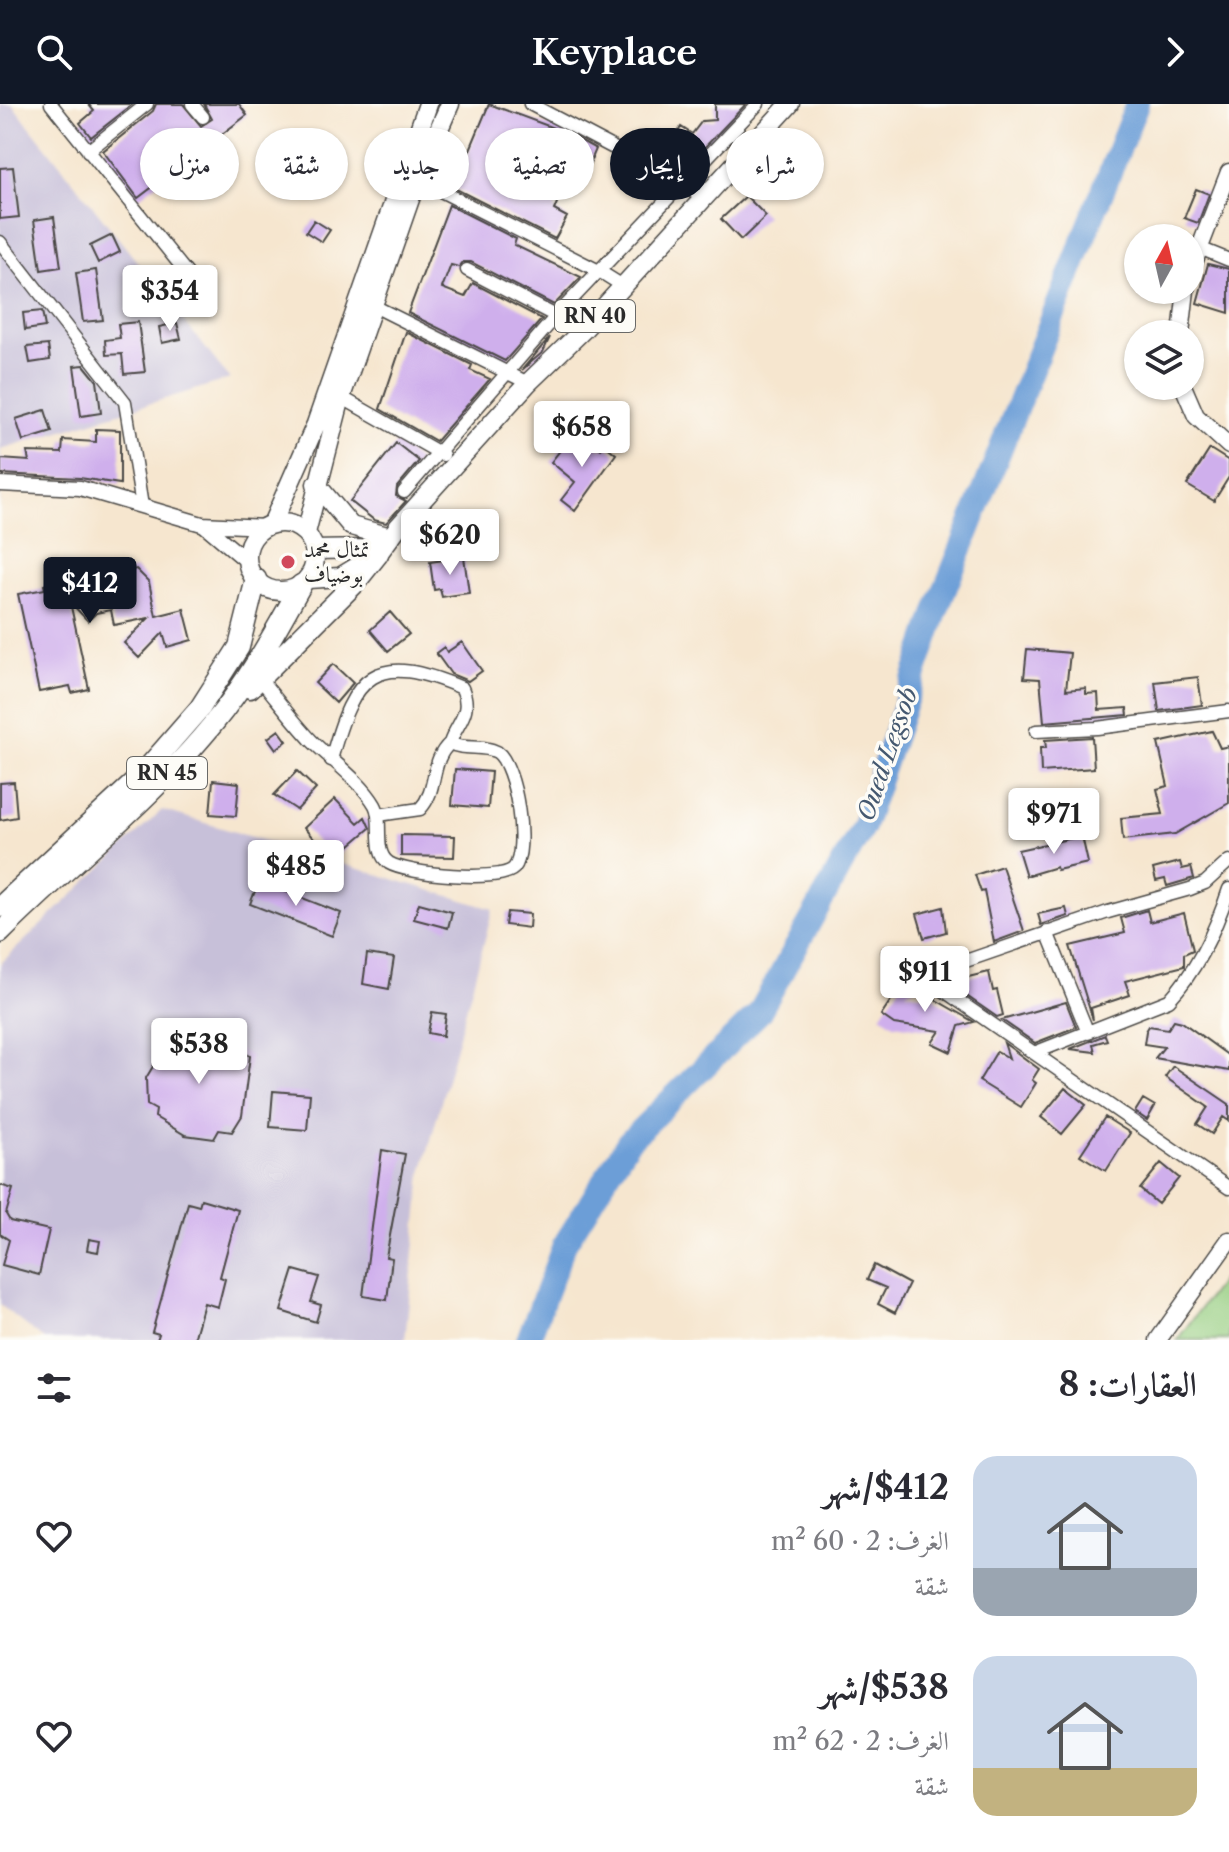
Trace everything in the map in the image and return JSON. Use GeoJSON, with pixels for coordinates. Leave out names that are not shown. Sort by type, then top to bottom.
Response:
{"type":"FeatureCollection","features":[{"type":"Feature","properties":{"kind":"highway","name":"RN 40"},"geometry":{"type":"LineString","coordinates":[[213,724],[354,584],[388,539]]}},
{"type":"Feature","properties":{"kind":"highway","name":"RN 45"},"geometry":{"type":"LineString","coordinates":[[0,907],[139,778],[200,708],[239,647],[252,570]]}},
{"type":"Feature","properties":{"kind":"highway","name":"RN 45"},"geometry":{"type":"LineString","coordinates":[[0,933],[105,836],[213,724],[253,668],[304,582]]}},
{"type":"Feature","properties":{"kind":"main road"},"geometry":{"type":"LineString","coordinates":[[388,539],[340,577],[272,590],[252,570],[251,542],[269,526],[316,424],[428,104]]}},
{"type":"Feature","properties":{"kind":"main road"},"geometry":{"type":"LineString","coordinates":[[439,128],[450,104]]}},
{"type":"Feature","properties":{"kind":"main road","name":"RN 40"},"geometry":{"type":"LineString","coordinates":[[710,192],[781,107]]}},
{"type":"Feature","properties":{"kind":"main road"},"geometry":{"type":"LineString","coordinates":[[1204,231],[1229,172]]}},
{"type":"Feature","properties":{"kind":"main road"},"geometry":{"type":"LineString","coordinates":[[304,582],[313,570],[310,542],[316,484],[341,397],[410,200]]}},
{"type":"Feature","properties":{"kind":"main road","name":"RN 40"},"geometry":{"type":"LineString","coordinates":[[310,542],[367,549],[388,539],[528,383],[583,330],[703,200]]}},
{"type":"Feature","properties":{"kind":"main road"},"geometry":{"type":"LineString","coordinates":[[1189,400],[1196,416],[1229,446]]}},
{"type":"Feature","properties":{"kind":"main road"},"geometry":{"type":"LineString","coordinates":[[316,484],[351,526],[388,539]]}},
{"type":"Feature","properties":{"kind":"main road"},"geometry":{"type":"LineString","coordinates":[[269,526],[290,524],[310,542]]}},
{"type":"Feature","properties":{"kind":"main road"},"geometry":{"type":"LineString","coordinates":[[1158,1340],[1229,1240]]}},
{"type":"Feature","properties":{"kind":"street"},"geometry":{"type":"LineString","coordinates":[[51,104],[197,286]]}},
{"type":"Feature","properties":{"kind":"street"},"geometry":{"type":"LineString","coordinates":[[88,151],[147,104]]}},
{"type":"Feature","properties":{"kind":"street"},"geometry":{"type":"LineString","coordinates":[[192,104],[203,117]]}},
{"type":"Feature","properties":{"kind":"street"},"geometry":{"type":"LineString","coordinates":[[530,104],[610,146]]}},
{"type":"Feature","properties":{"kind":"street"},"geometry":{"type":"LineString","coordinates":[[710,157],[758,104]]}},
{"type":"Feature","properties":{"kind":"street"},"geometry":{"type":"LineString","coordinates":[[459,200],[623,286]]}},
{"type":"Feature","properties":{"kind":"street"},"geometry":{"type":"LineString","coordinates":[[404,492],[557,315],[669,200]]}},
{"type":"Feature","properties":{"kind":"street"},"geometry":{"type":"LineString","coordinates":[[0,242],[125,402],[142,506]]}},
{"type":"Feature","properties":{"kind":"street"},"geometry":{"type":"LineString","coordinates":[[1204,250],[1229,260]]}},
{"type":"Feature","properties":{"kind":"street"},"geometry":{"type":"LineString","coordinates":[[467,270],[583,330]]}},
{"type":"Feature","properties":{"kind":"street"},"geometry":{"type":"LineString","coordinates":[[374,306],[528,383]]}},
{"type":"Feature","properties":{"kind":"street"},"geometry":{"type":"LineString","coordinates":[[341,397],[455,463]]}},
{"type":"Feature","properties":{"kind":"street"},"geometry":{"type":"LineString","coordinates":[[0,484],[80,488],[202,524],[269,526]]}},
{"type":"Feature","properties":{"kind":"street"},"geometry":{"type":"LineString","coordinates":[[202,524],[252,570]]}},
{"type":"Feature","properties":{"kind":"street"},"geometry":{"type":"LineString","coordinates":[[331,760],[361,686],[372,675],[385,671],[416,671],[462,688],[467,701],[464,719],[450,743],[439,753],[432,795],[420,809],[378,815]]}},
{"type":"Feature","properties":{"kind":"street"},"geometry":{"type":"LineString","coordinates":[[260,679],[375,805],[382,854],[390,863],[403,868],[498,876],[515,866],[519,856],[518,810],[505,763],[493,750],[450,743]]}},
{"type":"Feature","properties":{"kind":"street"},"geometry":{"type":"LineString","coordinates":[[1036,731],[1097,728],[1229,711]]}},
{"type":"Feature","properties":{"kind":"street"},"geometry":{"type":"LineString","coordinates":[[925,975],[1047,932],[1205,883],[1229,861]]}},
{"type":"Feature","properties":{"kind":"street"},"geometry":{"type":"LineString","coordinates":[[1034,1053],[1169,1000],[1185,983],[1206,945],[1229,889]]}},
{"type":"Feature","properties":{"kind":"street"},"geometry":{"type":"LineString","coordinates":[[1047,932],[1088,1033]]}},
{"type":"Feature","properties":{"kind":"street"},"geometry":{"type":"LineString","coordinates":[[888,952],[1229,1188]]}},
{"type":"Feature","properties":{"kind":"shaded area"},"geometry":{"type":"Polygon","coordinates":[[[0,104],[12,104],[230,379],[1,449],[0,523],[0,104]]]}},
{"type":"Feature","properties":{"kind":"shaded area"},"geometry":{"type":"Polygon","coordinates":[[[162,810],[493,909],[422,1173],[405,1340],[45,1340],[0,1305],[0,964],[162,810]]]}},
{"type":"Feature","properties":{"kind":"green space"},"geometry":{"type":"Polygon","coordinates":[[[1229,1270],[1229,1340],[1177,1340],[1229,1270]]]}},
{"type":"Feature","properties":{"kind":"building"},"geometry":{"type":"Polygon","coordinates":[[[88,104],[133,104],[91,137],[80,123],[94,111],[88,104]]]}},
{"type":"Feature","properties":{"kind":"building"},"geometry":{"type":"Polygon","coordinates":[[[156,104],[183,104],[201,126],[212,119],[204,104],[239,104],[247,115],[230,128],[140,128],[138,198],[103,151],[153,111],[156,104]]]}},
{"type":"Feature","properties":{"kind":"building"},"geometry":{"type":"Polygon","coordinates":[[[489,104],[554,128],[485,128],[485,200],[558,200],[554,210],[567,217],[555,239],[469,196],[469,152],[489,104]]]}},
{"type":"Feature","properties":{"kind":"building"},"geometry":{"type":"Polygon","coordinates":[[[715,104],[746,104],[710,142],[710,128],[697,128],[702,121],[715,120],[715,104]]]}},
{"type":"Feature","properties":{"kind":"building"},"geometry":{"type":"Polygon","coordinates":[[[13,167],[19,217],[0,219],[0,168],[13,167]]]}},
{"type":"Feature","properties":{"kind":"building"},"geometry":{"type":"Polygon","coordinates":[[[1196,189],[1209,194],[1198,223],[1184,218],[1196,189]]]}},
{"type":"Feature","properties":{"kind":"building"},"geometry":{"type":"Polygon","coordinates":[[[742,200],[750,200],[766,216],[741,240],[721,219],[742,200]]]}},
{"type":"Feature","properties":{"kind":"building"},"geometry":{"type":"Polygon","coordinates":[[[449,205],[516,239],[514,245],[581,277],[554,305],[471,262],[463,262],[459,267],[451,265],[442,288],[465,297],[473,283],[542,319],[505,361],[408,313],[449,205]]]}},
{"type":"Feature","properties":{"kind":"building"},"geometry":{"type":"Polygon","coordinates":[[[54,217],[61,267],[41,270],[34,220],[54,217]]]}},
{"type":"Feature","properties":{"kind":"building"},"geometry":{"type":"Polygon","coordinates":[[[314,220],[330,230],[322,242],[306,232],[314,220]]]}},
{"type":"Feature","properties":{"kind":"building"},"geometry":{"type":"Polygon","coordinates":[[[112,235],[120,252],[98,263],[90,246],[112,235]]]}},
{"type":"Feature","properties":{"kind":"building"},"geometry":{"type":"Polygon","coordinates":[[[1208,264],[1229,269],[1229,313],[1200,304],[1204,304],[1204,278],[1208,264]]]}},
{"type":"Feature","properties":{"kind":"building"},"geometry":{"type":"Polygon","coordinates":[[[96,270],[103,320],[83,322],[76,273],[96,270]]]}},
{"type":"Feature","properties":{"kind":"building"},"geometry":{"type":"Polygon","coordinates":[[[42,311],[45,327],[25,330],[23,313],[42,311]]]}},
{"type":"Feature","properties":{"kind":"building"},"geometry":{"type":"Polygon","coordinates":[[[138,322],[145,372],[124,374],[122,354],[106,355],[105,340],[120,338],[118,324],[138,322]]]}},
{"type":"Feature","properties":{"kind":"building"},"geometry":{"type":"Polygon","coordinates":[[[177,323],[181,339],[162,343],[159,327],[177,323]]]}},
{"type":"Feature","properties":{"kind":"building"},"geometry":{"type":"Polygon","coordinates":[[[406,332],[472,365],[470,370],[490,379],[436,441],[380,409],[406,332]]]}},
{"type":"Feature","properties":{"kind":"building"},"geometry":{"type":"Polygon","coordinates":[[[550,337],[543,352],[522,370],[550,337]]]}},
{"type":"Feature","properties":{"kind":"building"},"geometry":{"type":"Polygon","coordinates":[[[48,345],[50,360],[30,363],[27,347],[48,345]]]}},
{"type":"Feature","properties":{"kind":"building"},"geometry":{"type":"Polygon","coordinates":[[[84,365],[97,381],[101,413],[81,416],[74,366],[84,365]]]}},
{"type":"Feature","properties":{"kind":"building"},"geometry":{"type":"Polygon","coordinates":[[[45,410],[52,432],[23,441],[16,419],[45,410]]]}},
{"type":"Feature","properties":{"kind":"building"},"geometry":{"type":"Polygon","coordinates":[[[96,429],[120,430],[120,484],[80,478],[1,474],[1,459],[29,461],[27,452],[62,453],[63,440],[96,442],[96,429]]]}},
{"type":"Feature","properties":{"kind":"building"},"geometry":{"type":"Polygon","coordinates":[[[570,438],[586,451],[593,442],[601,449],[605,445],[616,454],[575,511],[561,500],[575,482],[551,462],[570,438]]]}},
{"type":"Feature","properties":{"kind":"building"},"geometry":{"type":"Polygon","coordinates":[[[396,443],[419,461],[397,487],[396,496],[406,501],[386,523],[374,520],[350,501],[396,443]]]}},
{"type":"Feature","properties":{"kind":"building"},"geometry":{"type":"Polygon","coordinates":[[[1210,449],[1229,461],[1229,477],[1214,501],[1187,485],[1210,449]]]}},
{"type":"Feature","properties":{"kind":"building"},"geometry":{"type":"Polygon","coordinates":[[[456,516],[468,528],[458,537],[446,525],[456,516]]]}},
{"type":"Feature","properties":{"kind":"building"},"geometry":{"type":"Polygon","coordinates":[[[464,557],[469,593],[442,597],[440,589],[434,590],[430,562],[464,557]]]}},
{"type":"Feature","properties":{"kind":"building"},"geometry":{"type":"Polygon","coordinates":[[[136,569],[149,582],[156,616],[184,609],[192,640],[167,647],[163,633],[139,658],[124,643],[149,618],[114,625],[111,610],[96,613],[88,621],[70,602],[89,689],[72,693],[70,686],[39,692],[18,594],[45,589],[44,585],[72,577],[74,588],[125,582],[123,572],[136,569]]]}},
{"type":"Feature","properties":{"kind":"building"},"geometry":{"type":"Polygon","coordinates":[[[390,612],[409,634],[388,651],[370,630],[390,612]]]}},
{"type":"Feature","properties":{"kind":"building"},"geometry":{"type":"Polygon","coordinates":[[[462,642],[482,671],[468,681],[451,674],[436,653],[444,647],[447,652],[462,642]]]}},
{"type":"Feature","properties":{"kind":"building"},"geometry":{"type":"Polygon","coordinates":[[[1027,649],[1070,653],[1066,690],[1086,688],[1086,694],[1098,693],[1099,710],[1127,708],[1128,715],[1044,722],[1040,679],[1024,678],[1027,649]]]}},
{"type":"Feature","properties":{"kind":"building"},"geometry":{"type":"Polygon","coordinates":[[[333,664],[353,683],[336,703],[315,683],[333,664]]]}},
{"type":"Feature","properties":{"kind":"building"},"geometry":{"type":"Polygon","coordinates":[[[1198,677],[1202,705],[1159,711],[1155,682],[1198,677]]]}},
{"type":"Feature","properties":{"kind":"building"},"geometry":{"type":"Polygon","coordinates":[[[279,730],[287,741],[276,749],[268,738],[279,730]]]}},
{"type":"Feature","properties":{"kind":"building"},"geometry":{"type":"Polygon","coordinates":[[[1212,731],[1220,748],[1229,746],[1229,803],[1175,834],[1123,840],[1121,818],[1163,814],[1157,789],[1168,786],[1158,743],[1212,731]]]}},
{"type":"Feature","properties":{"kind":"building"},"geometry":{"type":"Polygon","coordinates":[[[1092,737],[1094,768],[1041,772],[1040,748],[1046,748],[1045,740],[1092,737]]]}},
{"type":"Feature","properties":{"kind":"building"},"geometry":{"type":"Polygon","coordinates":[[[455,769],[491,772],[488,808],[452,805],[455,769]]]}},
{"type":"Feature","properties":{"kind":"building"},"geometry":{"type":"Polygon","coordinates":[[[297,771],[316,789],[297,810],[274,795],[297,771]]]}},
{"type":"Feature","properties":{"kind":"building"},"geometry":{"type":"Polygon","coordinates":[[[213,780],[239,783],[236,816],[210,814],[213,780]]]}},
{"type":"Feature","properties":{"kind":"building"},"geometry":{"type":"Polygon","coordinates":[[[14,782],[17,817],[0,820],[0,783],[14,782]]]}},
{"type":"Feature","properties":{"kind":"building"},"geometry":{"type":"Polygon","coordinates":[[[335,799],[358,823],[365,817],[370,828],[330,862],[322,853],[325,851],[304,828],[335,799]]]}},
{"type":"Feature","properties":{"kind":"building"},"geometry":{"type":"Polygon","coordinates":[[[401,835],[455,836],[454,857],[401,856],[401,835]]]}},
{"type":"Feature","properties":{"kind":"building"},"geometry":{"type":"Polygon","coordinates":[[[1082,836],[1088,863],[1057,870],[1056,867],[1026,876],[1018,850],[1082,836]]]}},
{"type":"Feature","properties":{"kind":"building"},"geometry":{"type":"Polygon","coordinates":[[[1180,862],[1182,869],[1191,867],[1194,878],[1167,886],[1165,879],[1156,881],[1153,869],[1180,862]]]}},
{"type":"Feature","properties":{"kind":"building"},"geometry":{"type":"Polygon","coordinates":[[[1002,866],[1024,931],[994,942],[984,891],[981,892],[975,875],[1002,866]]]}},
{"type":"Feature","properties":{"kind":"building"},"geometry":{"type":"Polygon","coordinates":[[[259,881],[341,913],[332,936],[250,904],[259,881]]]}},
{"type":"Feature","properties":{"kind":"building"},"geometry":{"type":"Polygon","coordinates":[[[419,903],[452,912],[448,928],[414,919],[419,903]]]}},
{"type":"Feature","properties":{"kind":"building"},"geometry":{"type":"Polygon","coordinates":[[[943,907],[946,932],[924,938],[917,914],[943,907]]]}},
{"type":"Feature","properties":{"kind":"building"},"geometry":{"type":"Polygon","coordinates":[[[1066,908],[1068,916],[1041,925],[1038,914],[1066,908]]]}},
{"type":"Feature","properties":{"kind":"building"},"geometry":{"type":"Polygon","coordinates":[[[1147,910],[1150,922],[1184,913],[1193,950],[1184,954],[1184,966],[1125,981],[1130,995],[1091,1008],[1093,1020],[1070,946],[1125,933],[1121,918],[1147,910]]]}},
{"type":"Feature","properties":{"kind":"building"},"geometry":{"type":"Polygon","coordinates":[[[507,912],[530,914],[529,928],[505,925],[507,912]]]}},
{"type":"Feature","properties":{"kind":"building"},"geometry":{"type":"Polygon","coordinates":[[[926,947],[934,962],[924,966],[909,955],[926,947]]]}},
{"type":"Feature","properties":{"kind":"building"},"geometry":{"type":"Polygon","coordinates":[[[367,954],[394,958],[389,989],[363,984],[367,954]]]}},
{"type":"Feature","properties":{"kind":"building"},"geometry":{"type":"Polygon","coordinates":[[[989,972],[1003,1015],[997,1017],[958,990],[956,980],[989,972]]]}},
{"type":"Feature","properties":{"kind":"building"},"geometry":{"type":"Polygon","coordinates":[[[907,976],[920,985],[906,992],[936,996],[936,1000],[974,1022],[959,1026],[951,1052],[932,1043],[940,1031],[894,1024],[881,1015],[907,976]]]}},
{"type":"Feature","properties":{"kind":"building"},"geometry":{"type":"Polygon","coordinates":[[[1066,1002],[1076,1027],[1035,1043],[1002,1020],[1066,1002]]]}},
{"type":"Feature","properties":{"kind":"building"},"geometry":{"type":"Polygon","coordinates":[[[432,1012],[446,1014],[443,1036],[428,1033],[432,1012]]]}},
{"type":"Feature","properties":{"kind":"building"},"geometry":{"type":"Polygon","coordinates":[[[1174,1020],[1182,1022],[1229,1056],[1229,1071],[1155,1058],[1164,1047],[1144,1044],[1146,1031],[1149,1026],[1168,1029],[1174,1020]]]}},
{"type":"Feature","properties":{"kind":"building"},"geometry":{"type":"Polygon","coordinates":[[[172,1035],[230,1044],[250,1056],[242,1116],[232,1132],[219,1130],[214,1139],[185,1135],[155,1117],[156,1110],[147,1105],[146,1078],[172,1035]]]}},
{"type":"Feature","properties":{"kind":"building"},"geometry":{"type":"Polygon","coordinates":[[[1105,1035],[1107,1040],[1093,1044],[1095,1052],[1070,1049],[1105,1035]]]}},
{"type":"Feature","properties":{"kind":"building"},"geometry":{"type":"Polygon","coordinates":[[[1004,1043],[1039,1069],[1032,1080],[1036,1083],[1021,1107],[979,1081],[997,1051],[1009,1058],[1004,1043]]]}},
{"type":"Feature","properties":{"kind":"building"},"geometry":{"type":"Polygon","coordinates":[[[1173,1066],[1229,1104],[1229,1121],[1223,1117],[1212,1134],[1197,1124],[1208,1107],[1165,1077],[1173,1066]]]}},
{"type":"Feature","properties":{"kind":"building"},"geometry":{"type":"Polygon","coordinates":[[[1065,1088],[1086,1105],[1062,1134],[1041,1117],[1065,1088]]]}},
{"type":"Feature","properties":{"kind":"building"},"geometry":{"type":"Polygon","coordinates":[[[273,1091],[310,1094],[307,1130],[270,1127],[273,1091]]]}},
{"type":"Feature","properties":{"kind":"building"},"geometry":{"type":"Polygon","coordinates":[[[1143,1099],[1155,1106],[1147,1120],[1135,1112],[1143,1099]]]}},
{"type":"Feature","properties":{"kind":"building"},"geometry":{"type":"Polygon","coordinates":[[[1105,1117],[1130,1133],[1106,1171],[1080,1155],[1105,1117]]]}},
{"type":"Feature","properties":{"kind":"building"},"geometry":{"type":"Polygon","coordinates":[[[382,1150],[405,1154],[386,1257],[392,1258],[387,1300],[363,1296],[382,1150]]]}},
{"type":"Feature","properties":{"kind":"building"},"geometry":{"type":"Polygon","coordinates":[[[1161,1163],[1179,1178],[1158,1204],[1140,1189],[1161,1163]]]}},
{"type":"Feature","properties":{"kind":"building"},"geometry":{"type":"Polygon","coordinates":[[[0,1185],[13,1189],[6,1214],[10,1221],[49,1230],[39,1275],[2,1265],[9,1240],[0,1234],[0,1185]]]}},
{"type":"Feature","properties":{"kind":"building"},"geometry":{"type":"Polygon","coordinates":[[[201,1199],[238,1210],[220,1277],[225,1279],[218,1307],[204,1303],[194,1340],[157,1340],[159,1334],[152,1332],[188,1203],[199,1206],[201,1199]]]}},
{"type":"Feature","properties":{"kind":"building"},"geometry":{"type":"Polygon","coordinates":[[[89,1239],[100,1241],[98,1252],[87,1250],[89,1239]]]}},
{"type":"Feature","properties":{"kind":"building"},"geometry":{"type":"Polygon","coordinates":[[[874,1265],[909,1284],[895,1313],[878,1304],[886,1288],[867,1280],[874,1265]]]}},
{"type":"Feature","properties":{"kind":"building"},"geometry":{"type":"Polygon","coordinates":[[[294,1270],[319,1277],[311,1302],[321,1305],[316,1322],[281,1311],[294,1270]]]}},
{"type":"Feature","properties":{"kind":"waterway","name":"Oued Legsob"},"geometry":{"type":"LineString","coordinates":[[528,1340],[564,1245],[628,1142],[759,1013],[863,827],[936,612],[1137,104]]}},
{"type":"Feature","properties":{"kind":"place","name":"تمثال محمد بوضياف"},"geometry":{"type":"Point","coordinates":[288,562]}}]}
